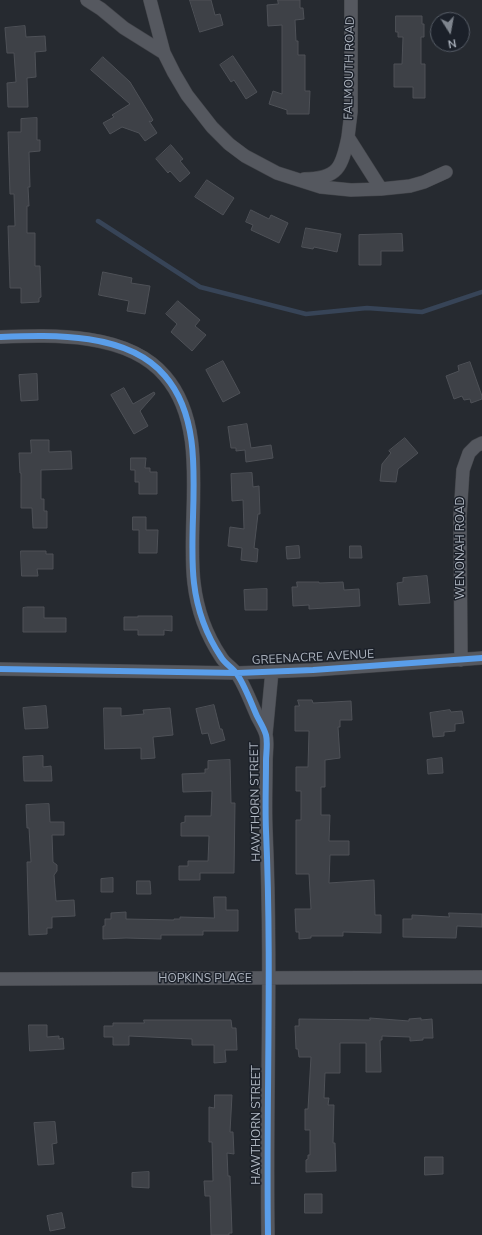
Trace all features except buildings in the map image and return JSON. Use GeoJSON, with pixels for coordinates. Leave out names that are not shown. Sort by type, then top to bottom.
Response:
{"type":"FeatureCollection","features":[{"type":"Feature","properties":{"kind":"street"},"geometry":{"type":"LineString","coordinates":[[89,0],[124,28],[164,53]]}},
{"type":"Feature","properties":{"kind":"street"},"geometry":{"type":"LineString","coordinates":[[150,0],[164,53],[187,95],[203,117],[222,137],[252,160],[277,173],[290,177],[321,186],[351,190],[410,186],[424,182],[446,172]]}},
{"type":"Feature","properties":{"kind":"street","name":"FALMOUTH ROAD"},"geometry":{"type":"LineString","coordinates":[[290,177],[314,178],[326,176],[336,172],[343,157],[348,137],[351,112],[351,0]]}},
{"type":"Feature","properties":{"kind":"street","name":"FALMOUTH ROAD"},"geometry":{"type":"LineString","coordinates":[[348,137],[381,189]]}},
{"type":"Feature","properties":{"kind":"street","name":"HAWTHORN STREET"},"geometry":{"type":"LineString","coordinates":[[0,337],[44,336],[77,338],[93,340],[119,347],[150,362],[174,388],[185,410],[193,456],[192,550],[196,595],[204,624],[211,639],[225,662],[237,673],[266,736]]}},
{"type":"Feature","properties":{"kind":"street","name":"WENONAH ROAD"},"geometry":{"type":"LineString","coordinates":[[461,660],[460,516],[463,470],[469,453],[476,446],[482,443]]}},
{"type":"Feature","properties":{"kind":"street","name":"GREENACRE AVENUE"},"geometry":{"type":"LineString","coordinates":[[0,669],[237,673],[482,658]]}},
{"type":"Feature","properties":{"kind":"street","name":"HAWTHORN STREET"},"geometry":{"type":"LineString","coordinates":[[268,1235],[267,1121],[270,978],[268,859],[265,800],[266,736],[272,671]]}},
{"type":"Feature","properties":{"kind":"street","name":"HOPKINS PLACE"},"geometry":{"type":"LineString","coordinates":[[0,979],[482,977]]}},
{"type":"Feature","properties":{"kind":"waterway"},"geometry":{"type":"LineString","coordinates":[[98,221],[200,287],[306,314],[367,308],[422,312],[482,292]]}},
{"type":"Feature","properties":{"kind":"cycle path"},"geometry":{"type":"LineString","coordinates":[[0,337],[43,336],[88,339],[111,344],[131,351],[149,362],[165,376],[179,397],[188,422],[194,475],[192,558],[195,593],[203,622],[211,640],[223,659],[242,682],[267,738],[266,813],[269,932],[268,1235]]}},
{"type":"Feature","properties":{"kind":"cycle path"},"geometry":{"type":"LineString","coordinates":[[0,669],[237,673],[313,670],[482,658]]}}]}
